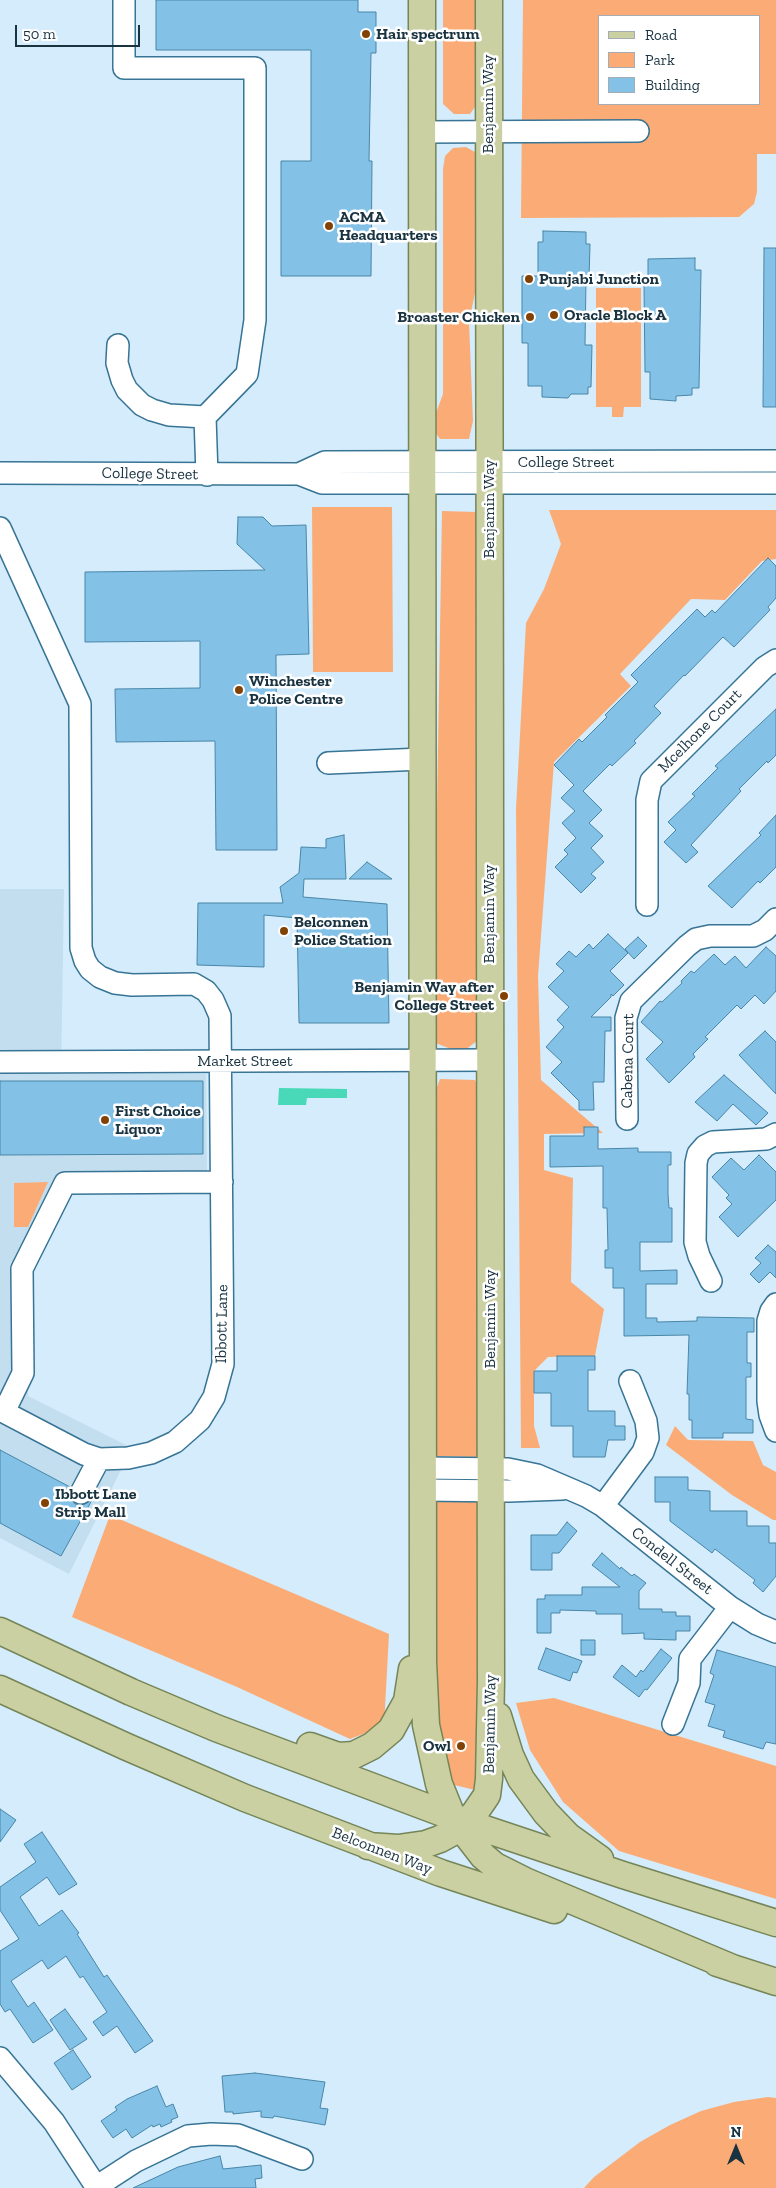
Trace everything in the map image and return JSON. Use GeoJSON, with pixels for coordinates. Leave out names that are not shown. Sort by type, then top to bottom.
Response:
{"type":"FeatureCollection","features":[{"type":"Feature","properties":{"kind":"main road"},"geometry":{"type":"LineString","coordinates":[[422,0],[423,1701],[426,1725],[439,1784],[460,1822],[483,1856],[495,1866],[525,1881],[734,1969]]}},
{"type":"Feature","properties":{"kind":"main road","name":"Benjamin Way"},"geometry":{"type":"LineString","coordinates":[[460,1822],[484,1800],[488,1789],[491,1681],[489,0]]}},
{"type":"Feature","properties":{"kind":"main road"},"geometry":{"type":"LineString","coordinates":[[216,1728],[253,1724],[338,1756],[354,1754],[372,1746],[391,1730],[407,1701],[423,1605]]}},
{"type":"Feature","properties":{"kind":"main road"},"geometry":{"type":"LineString","coordinates":[[0,1631],[131,1692],[216,1728],[460,1822],[776,1923]]}},
{"type":"Feature","properties":{"kind":"main road"},"geometry":{"type":"LineString","coordinates":[[491,1681],[501,1729],[521,1779],[546,1813],[568,1836],[624,1875]]}},
{"type":"Feature","properties":{"kind":"main road","name":"Belconnen Way"},"geometry":{"type":"LineString","coordinates":[[0,1689],[126,1747],[236,1794],[368,1846],[441,1873],[776,1982]]}},
{"type":"Feature","properties":{"kind":"main road"},"geometry":{"type":"LineString","coordinates":[[368,1846],[398,1848],[426,1844],[440,1839],[460,1822]]}},
{"type":"Feature","properties":{"kind":"street"},"geometry":{"type":"LineString","coordinates":[[124,0],[124,68],[255,68],[255,320],[247,374],[205,417],[206,474]]}},
{"type":"Feature","properties":{"kind":"street"},"geometry":{"type":"LineString","coordinates":[[422,132],[638,131]]}},
{"type":"Feature","properties":{"kind":"street"},"geometry":{"type":"LineString","coordinates":[[118,345],[117,363],[122,380],[127,390],[142,405],[170,416],[205,417]]}},
{"type":"Feature","properties":{"kind":"street","name":"College Street"},"geometry":{"type":"LineString","coordinates":[[489,473],[776,461]]}},
{"type":"Feature","properties":{"kind":"street","name":"College Street"},"geometry":{"type":"LineString","coordinates":[[0,472],[300,474],[322,483],[422,472],[776,483]]}},
{"type":"Feature","properties":{"kind":"street","name":"Ibbott Lane"},"geometry":{"type":"LineString","coordinates":[[0,528],[80,704],[81,948],[85,960],[90,969],[100,977],[115,983],[132,985],[194,984],[206,991],[213,1000],[220,1016],[223,1364],[214,1397],[200,1420],[174,1442],[151,1453],[128,1458],[99,1459],[84,1454],[2,1411]]}},
{"type":"Feature","properties":{"kind":"street","name":"Mcelhone Court"},"geometry":{"type":"LineString","coordinates":[[648,905],[647,800],[651,781],[765,667],[776,660]]}},
{"type":"Feature","properties":{"kind":"street"},"geometry":{"type":"LineString","coordinates":[[328,763],[422,759]]}},
{"type":"Feature","properties":{"kind":"street","name":"Cabena Court"},"geometry":{"type":"LineString","coordinates":[[627,1119],[626,1018],[632,1001],[686,946],[696,939],[710,936],[753,936],[765,930],[776,919]]}},
{"type":"Feature","properties":{"kind":"street","name":"Market Street"},"geometry":{"type":"LineString","coordinates":[[0,1062],[490,1060]]}},
{"type":"Feature","properties":{"kind":"street"},"geometry":{"type":"LineString","coordinates":[[710,1281],[696,1246],[696,1163],[698,1154],[705,1146],[713,1142],[763,1139],[776,1134]]}},
{"type":"Feature","properties":{"kind":"street"},"geometry":{"type":"LineString","coordinates":[[2,1411],[23,1373],[22,1269],[65,1183],[222,1182]]}},
{"type":"Feature","properties":{"kind":"street"},"geometry":{"type":"LineString","coordinates":[[776,1304],[771,1311],[768,1321],[769,1410],[776,1431]]}},
{"type":"Feature","properties":{"kind":"street"},"geometry":{"type":"LineString","coordinates":[[603,1506],[643,1452],[648,1438],[646,1421],[630,1381]]}},
{"type":"Feature","properties":{"kind":"street"},"geometry":{"type":"LineString","coordinates":[[81,1493],[99,1459]]}},
{"type":"Feature","properties":{"kind":"street","name":"Condell Street"},"geometry":{"type":"LineString","coordinates":[[423,1479],[490,1480],[508,1469],[537,1475],[603,1506],[730,1607],[757,1624],[776,1632]]}},
{"type":"Feature","properties":{"kind":"street"},"geometry":{"type":"LineString","coordinates":[[673,1724],[689,1683],[690,1659],[730,1607]]}},
{"type":"Feature","properties":{"kind":"street"},"geometry":{"type":"LineString","coordinates":[[0,2058],[54,2122],[96,2187],[136,2161],[188,2136],[211,2134],[238,2135],[302,2159]]}},
{"type":"Feature","properties":{"kind":"shaded area"},"geometry":{"type":"Polygon","coordinates":[[[0,889],[64,889],[61,1074],[206,1074],[207,1177],[79,1178],[29,1277],[28,1396],[132,1448],[69,1574],[0,1538],[0,889]]]}},
{"type":"Feature","properties":{"kind":"shaded area"},"geometry":{"type":"Polygon","coordinates":[[[279,1088],[347,1089],[347,1098],[307,1098],[306,1105],[278,1105],[279,1088]]]}},
{"type":"Feature","properties":{"kind":"green space"},"geometry":{"type":"Polygon","coordinates":[[[443,0],[482,0],[477,104],[470,114],[454,114],[443,104],[443,0]]]}},
{"type":"Feature","properties":{"kind":"green space"},"geometry":{"type":"Polygon","coordinates":[[[523,0],[776,0],[776,154],[757,154],[757,192],[754,204],[739,217],[521,218],[523,0]]]}},
{"type":"Feature","properties":{"kind":"green space"},"geometry":{"type":"Polygon","coordinates":[[[466,147],[475,152],[480,161],[476,288],[469,322],[473,421],[469,439],[440,439],[435,432],[436,413],[443,394],[443,169],[445,156],[453,148],[466,147]]]}},
{"type":"Feature","properties":{"kind":"green space"},"geometry":{"type":"Polygon","coordinates":[[[596,288],[641,288],[641,407],[624,407],[623,417],[612,417],[612,407],[596,407],[596,288]]]}},
{"type":"Feature","properties":{"kind":"green space"},"geometry":{"type":"Polygon","coordinates":[[[312,507],[392,507],[393,672],[313,672],[312,507]]]}},
{"type":"Feature","properties":{"kind":"green space"},"geometry":{"type":"Polygon","coordinates":[[[549,510],[776,510],[776,559],[762,561],[725,600],[691,599],[620,674],[631,686],[554,762],[538,976],[541,1080],[603,1133],[544,1134],[544,1170],[573,1178],[571,1282],[604,1309],[595,1356],[548,1357],[534,1371],[534,1426],[540,1448],[521,1448],[516,809],[526,623],[544,589],[561,544],[549,510]]]}},
{"type":"Feature","properties":{"kind":"green space"},"geometry":{"type":"Polygon","coordinates":[[[442,511],[477,512],[481,1038],[461,1053],[433,1042],[442,511]]]}},
{"type":"Feature","properties":{"kind":"green space"},"geometry":{"type":"Polygon","coordinates":[[[440,1079],[475,1080],[480,1093],[478,1457],[433,1456],[433,1098],[440,1079]]]}},
{"type":"Feature","properties":{"kind":"green space"},"geometry":{"type":"Polygon","coordinates":[[[48,1182],[28,1227],[14,1227],[14,1183],[48,1182]]]}},
{"type":"Feature","properties":{"kind":"green space"},"geometry":{"type":"Polygon","coordinates":[[[675,1426],[688,1440],[753,1441],[763,1465],[776,1472],[776,1520],[732,1495],[666,1445],[675,1426]]]}},
{"type":"Feature","properties":{"kind":"green space"},"geometry":{"type":"Polygon","coordinates":[[[434,1501],[479,1502],[478,1784],[475,1790],[450,1784],[430,1678],[434,1501]]]}},
{"type":"Feature","properties":{"kind":"green space"},"geometry":{"type":"Polygon","coordinates":[[[110,1515],[389,1634],[384,1726],[350,1739],[237,1687],[72,1617],[110,1515]]]}},
{"type":"Feature","properties":{"kind":"green space"},"geometry":{"type":"Polygon","coordinates":[[[554,1698],[776,1766],[776,1899],[619,1851],[563,1802],[530,1750],[516,1703],[554,1698]]]}},
{"type":"Feature","properties":{"kind":"green space"},"geometry":{"type":"Polygon","coordinates":[[[768,2097],[776,2098],[776,2188],[584,2188],[594,2177],[640,2142],[670,2125],[701,2111],[734,2102],[768,2097]]]}},
{"type":"Feature","properties":{"kind":"building"},"geometry":{"type":"Polygon","coordinates":[[[156,0],[358,0],[358,12],[376,12],[376,53],[371,53],[369,161],[372,161],[371,276],[281,276],[281,161],[311,161],[311,50],[156,50],[156,0]]]}},
{"type":"Feature","properties":{"kind":"building","name":"Oracle Block A"},"geometry":{"type":"Polygon","coordinates":[[[543,231],[586,232],[586,244],[590,244],[589,279],[586,278],[585,345],[592,345],[591,387],[588,387],[588,394],[571,394],[568,398],[542,397],[542,386],[528,386],[528,343],[522,343],[522,276],[538,276],[538,242],[543,242],[543,231]]]}},
{"type":"Feature","properties":{"kind":"building"},"geometry":{"type":"Polygon","coordinates":[[[764,248],[776,248],[776,407],[763,407],[764,248]]]}},
{"type":"Feature","properties":{"kind":"building"},"geometry":{"type":"Polygon","coordinates":[[[695,258],[695,270],[701,270],[699,388],[692,388],[692,395],[676,396],[676,401],[650,399],[650,372],[645,372],[644,285],[648,285],[648,259],[695,258]]]}},
{"type":"Feature","properties":{"kind":"building"},"geometry":{"type":"Polygon","coordinates":[[[238,517],[263,517],[272,526],[306,525],[309,654],[276,655],[277,850],[216,850],[215,741],[116,742],[115,689],[200,688],[200,641],[85,642],[85,572],[265,570],[237,544],[238,517]]]}},
{"type":"Feature","properties":{"kind":"building"},"geometry":{"type":"Polygon","coordinates":[[[768,558],[776,566],[776,598],[768,607],[770,610],[734,647],[723,637],[654,706],[661,713],[634,741],[636,743],[612,766],[610,764],[583,791],[602,810],[589,823],[603,836],[591,848],[604,862],[591,874],[596,878],[581,893],[555,867],[568,854],[564,850],[576,838],[562,823],[575,811],[561,798],[574,785],[554,765],[579,739],[582,742],[607,717],[605,715],[638,682],[631,675],[697,609],[705,617],[712,610],[715,613],[768,558]]]}},
{"type":"Feature","properties":{"kind":"building"},"geometry":{"type":"Polygon","coordinates":[[[776,709],[776,755],[768,763],[767,761],[739,789],[741,791],[691,845],[698,852],[686,863],[664,842],[676,830],[668,822],[695,796],[692,794],[718,768],[715,766],[776,709]]]}},
{"type":"Feature","properties":{"kind":"building"},"geometry":{"type":"Polygon","coordinates":[[[776,815],[776,867],[760,883],[758,881],[732,908],[708,886],[761,835],[759,833],[776,815]]]}},
{"type":"Feature","properties":{"kind":"building"},"geometry":{"type":"Polygon","coordinates":[[[344,835],[346,879],[304,879],[303,897],[387,904],[389,1023],[299,1023],[297,918],[264,915],[264,967],[197,965],[198,903],[283,903],[280,887],[299,873],[301,847],[326,848],[326,839],[344,835]]]}},
{"type":"Feature","properties":{"kind":"building"},"geometry":{"type":"Polygon","coordinates":[[[367,862],[392,879],[349,879],[367,862]]]}},
{"type":"Feature","properties":{"kind":"building"},"geometry":{"type":"Polygon","coordinates":[[[608,934],[628,953],[610,971],[624,985],[613,996],[611,994],[611,997],[591,1017],[611,1017],[611,1031],[605,1031],[604,1082],[593,1082],[594,1110],[579,1110],[579,1101],[551,1073],[562,1062],[546,1047],[564,1027],[557,1020],[569,1007],[548,987],[564,971],[556,964],[569,951],[576,957],[589,944],[593,949],[608,934]]]}},
{"type":"Feature","properties":{"kind":"building"},"geometry":{"type":"Polygon","coordinates":[[[638,937],[647,946],[634,959],[625,949],[638,937]]]}},
{"type":"Feature","properties":{"kind":"building"},"geometry":{"type":"Polygon","coordinates":[[[766,947],[776,956],[776,991],[764,1004],[755,995],[741,1009],[737,1005],[705,1037],[708,1039],[693,1054],[695,1057],[669,1083],[646,1059],[663,1042],[641,1022],[660,1001],[662,1002],[682,983],[681,981],[691,971],[694,973],[714,954],[725,965],[735,956],[746,968],[766,947]]]}},
{"type":"Feature","properties":{"kind":"building"},"geometry":{"type":"Polygon","coordinates":[[[765,1031],[776,1042],[776,1094],[739,1055],[765,1031]]]}},
{"type":"Feature","properties":{"kind":"building"},"geometry":{"type":"Polygon","coordinates":[[[724,1075],[768,1113],[756,1125],[733,1104],[717,1121],[695,1102],[724,1075]]]}},
{"type":"Feature","properties":{"kind":"building"},"geometry":{"type":"Polygon","coordinates":[[[0,1081],[203,1081],[203,1154],[0,1155],[0,1081]]]}},
{"type":"Feature","properties":{"kind":"building"},"geometry":{"type":"Polygon","coordinates":[[[584,1127],[598,1127],[598,1149],[638,1148],[638,1152],[671,1152],[671,1165],[668,1165],[668,1194],[669,1208],[672,1208],[672,1242],[640,1242],[640,1271],[677,1270],[677,1284],[646,1284],[646,1318],[657,1318],[657,1322],[697,1321],[697,1317],[754,1318],[754,1332],[747,1332],[747,1363],[751,1363],[751,1377],[746,1377],[746,1419],[753,1420],[753,1433],[723,1433],[723,1438],[692,1438],[692,1420],[689,1420],[689,1394],[687,1394],[689,1335],[624,1336],[624,1288],[613,1288],[613,1268],[605,1268],[605,1250],[608,1250],[607,1208],[603,1208],[603,1166],[550,1167],[550,1136],[584,1136],[584,1127]]]}},
{"type":"Feature","properties":{"kind":"building"},"geometry":{"type":"Polygon","coordinates":[[[759,1155],[776,1172],[776,1200],[738,1237],[719,1217],[732,1204],[726,1198],[729,1195],[712,1177],[731,1158],[744,1170],[759,1155]]]}},
{"type":"Feature","properties":{"kind":"building"},"geometry":{"type":"Polygon","coordinates":[[[768,1245],[776,1252],[776,1278],[770,1272],[759,1283],[750,1274],[761,1263],[755,1258],[768,1245]]]}},
{"type":"Feature","properties":{"kind":"building"},"geometry":{"type":"Polygon","coordinates":[[[557,1356],[595,1356],[595,1370],[588,1370],[588,1411],[615,1411],[615,1426],[625,1426],[625,1440],[608,1440],[605,1457],[573,1457],[573,1426],[551,1426],[551,1393],[534,1393],[534,1371],[557,1371],[557,1356]]]}},
{"type":"Feature","properties":{"kind":"building","name":"Ibbott Lane Strip Mall"},"geometry":{"type":"Polygon","coordinates":[[[0,1450],[70,1487],[69,1494],[75,1504],[82,1505],[92,1500],[61,1556],[0,1523],[0,1450]]]}},
{"type":"Feature","properties":{"kind":"building"},"geometry":{"type":"Polygon","coordinates":[[[655,1477],[688,1477],[688,1490],[710,1491],[710,1511],[747,1511],[747,1526],[769,1526],[769,1543],[776,1543],[776,1576],[763,1592],[753,1583],[755,1580],[715,1549],[712,1553],[670,1521],[670,1502],[655,1502],[655,1477]]]}},
{"type":"Feature","properties":{"kind":"building"},"geometry":{"type":"Polygon","coordinates":[[[567,1522],[577,1531],[559,1553],[552,1553],[552,1570],[531,1570],[531,1535],[557,1535],[567,1522]]]}},
{"type":"Feature","properties":{"kind":"building"},"geometry":{"type":"Polygon","coordinates":[[[602,1553],[620,1569],[621,1567],[632,1576],[634,1574],[646,1583],[639,1591],[639,1609],[662,1609],[662,1612],[676,1612],[676,1616],[690,1616],[690,1631],[676,1631],[676,1640],[644,1639],[644,1633],[622,1634],[622,1614],[596,1614],[596,1611],[560,1610],[560,1613],[551,1613],[551,1633],[537,1633],[537,1599],[545,1599],[545,1595],[582,1595],[582,1587],[620,1587],[592,1565],[602,1553]]]}},
{"type":"Feature","properties":{"kind":"building"},"geometry":{"type":"Polygon","coordinates":[[[581,1640],[595,1640],[595,1655],[581,1655],[581,1640]]]}},
{"type":"Feature","properties":{"kind":"building"},"geometry":{"type":"Polygon","coordinates":[[[546,1648],[582,1661],[577,1673],[573,1672],[570,1681],[538,1669],[546,1648]]]}},
{"type":"Feature","properties":{"kind":"building"},"geometry":{"type":"Polygon","coordinates":[[[661,1649],[672,1658],[647,1690],[645,1689],[639,1697],[613,1677],[622,1665],[636,1677],[641,1670],[643,1672],[661,1649]]]}},
{"type":"Feature","properties":{"kind":"building"},"geometry":{"type":"Polygon","coordinates":[[[717,1650],[776,1667],[776,1744],[766,1742],[763,1749],[723,1737],[725,1731],[708,1726],[715,1705],[705,1702],[714,1675],[710,1673],[717,1650]]]}},
{"type":"Feature","properties":{"kind":"building"},"geometry":{"type":"Polygon","coordinates":[[[0,1809],[16,1820],[0,1842],[0,1809]]]}},
{"type":"Feature","properties":{"kind":"building"},"geometry":{"type":"Polygon","coordinates":[[[42,1832],[77,1884],[59,1895],[47,1877],[20,1897],[39,1926],[62,1910],[79,1933],[77,1934],[104,1977],[107,1975],[153,2041],[135,2053],[117,2026],[103,2036],[93,2022],[107,2012],[83,1976],[80,1978],[66,1956],[48,1969],[42,1960],[11,1981],[28,2007],[34,2002],[53,2030],[33,2043],[10,2009],[5,2012],[0,2004],[0,1951],[19,1939],[0,1910],[0,1887],[36,1862],[24,1844],[42,1832]]]}},
{"type":"Feature","properties":{"kind":"building"},"geometry":{"type":"Polygon","coordinates":[[[65,2009],[87,2039],[70,2050],[50,2020],[65,2009]]]}},
{"type":"Feature","properties":{"kind":"building"},"geometry":{"type":"Polygon","coordinates":[[[73,2050],[91,2077],[72,2090],[54,2063],[73,2050]]]}},
{"type":"Feature","properties":{"kind":"building"},"geometry":{"type":"Polygon","coordinates":[[[255,2073],[325,2082],[320,2108],[328,2109],[325,2125],[274,2116],[273,2118],[261,2117],[261,2111],[233,2114],[233,2112],[225,2112],[222,2076],[255,2073]]]}},
{"type":"Feature","properties":{"kind":"building"},"geometry":{"type":"Polygon","coordinates":[[[157,2086],[166,2107],[173,2104],[178,2117],[161,2127],[160,2124],[153,2127],[152,2125],[132,2138],[126,2129],[113,2138],[101,2121],[117,2110],[115,2107],[127,2099],[157,2086]]]}},
{"type":"Feature","properties":{"kind":"building"},"geometry":{"type":"Polygon","coordinates":[[[220,2156],[223,2169],[261,2165],[262,2178],[255,2179],[256,2188],[133,2188],[178,2167],[220,2156]]]}},
{"type":"Feature","properties":{"kind":"place","name":"Hair spectrum"},"geometry":{"type":"Point","coordinates":[366,34]}},
{"type":"Feature","properties":{"kind":"place","name":"ACMA Headquarters"},"geometry":{"type":"Point","coordinates":[329,226]}},
{"type":"Feature","properties":{"kind":"place","name":"Punjabi Junction"},"geometry":{"type":"Point","coordinates":[529,279]}},
{"type":"Feature","properties":{"kind":"place","name":"Oracle Block A"},"geometry":{"type":"Point","coordinates":[554,315]}},
{"type":"Feature","properties":{"kind":"place","name":"Broaster Chicken"},"geometry":{"type":"Point","coordinates":[530,317]}},
{"type":"Feature","properties":{"kind":"place","name":"Winchester Police Centre"},"geometry":{"type":"Point","coordinates":[239,690]}},
{"type":"Feature","properties":{"kind":"place","name":"Belconnen Police Station"},"geometry":{"type":"Point","coordinates":[284,931]}},
{"type":"Feature","properties":{"kind":"place","name":"Benjamin Way after College Street"},"geometry":{"type":"Point","coordinates":[504,996]}},
{"type":"Feature","properties":{"kind":"place","name":"First Choice Liquor"},"geometry":{"type":"Point","coordinates":[105,1120]}},
{"type":"Feature","properties":{"kind":"place","name":"Ibbott Lane Strip Mall"},"geometry":{"type":"Point","coordinates":[45,1503]}},
{"type":"Feature","properties":{"kind":"place","name":"Owl"},"geometry":{"type":"Point","coordinates":[461,1746]}}]}
